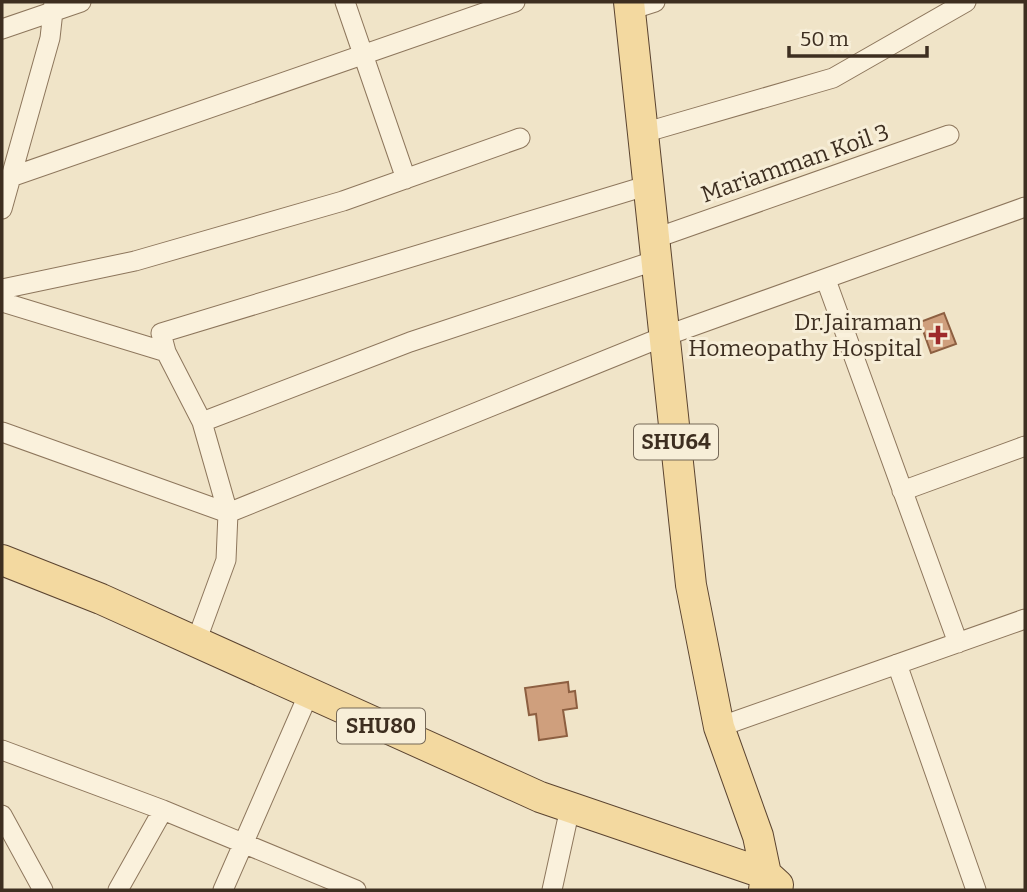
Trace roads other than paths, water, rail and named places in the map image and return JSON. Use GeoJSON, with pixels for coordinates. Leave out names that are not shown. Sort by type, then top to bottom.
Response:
{"type":"FeatureCollection","features":[{"type":"Feature","properties":{"kind":"main road","name":"SHU64"},"geometry":{"type":"LineString","coordinates":[[638,5],[643,133],[691,585],[719,727],[758,836],[771,885]]}},
{"type":"Feature","properties":{"kind":"main road","name":"SHU80"},"geometry":{"type":"LineString","coordinates":[[2,560],[101,599],[540,797],[771,885]]}},
{"type":"Feature","properties":{"kind":"street"},"geometry":{"type":"LineString","coordinates":[[2,29],[54,7],[81,2]]}},
{"type":"Feature","properties":{"kind":"street"},"geometry":{"type":"LineString","coordinates":[[345,2],[406,179]]}},
{"type":"Feature","properties":{"kind":"street"},"geometry":{"type":"LineString","coordinates":[[6,178],[515,2]]}},
{"type":"Feature","properties":{"kind":"street"},"geometry":{"type":"LineString","coordinates":[[643,133],[833,78],[966,2]]}},
{"type":"Feature","properties":{"kind":"street"},"geometry":{"type":"LineString","coordinates":[[2,209],[6,178],[50,38],[54,7]]}},
{"type":"Feature","properties":{"kind":"street","name":"Mariamman Koil 3"},"geometry":{"type":"LineString","coordinates":[[202,422],[949,135]]}},
{"type":"Feature","properties":{"kind":"street"},"geometry":{"type":"LineString","coordinates":[[2,289],[135,261],[343,201],[520,138]]}},
{"type":"Feature","properties":{"kind":"street"},"geometry":{"type":"LineString","coordinates":[[196,642],[226,560],[228,513],[202,422],[166,352],[161,333],[649,185]]}},
{"type":"Feature","properties":{"kind":"street"},"geometry":{"type":"LineString","coordinates":[[2,432],[228,513],[665,337],[1025,207]]}},
{"type":"Feature","properties":{"kind":"street"},"geometry":{"type":"LineString","coordinates":[[826,280],[958,643]]}},
{"type":"Feature","properties":{"kind":"street"},"geometry":{"type":"LineString","coordinates":[[2,302],[166,352]]}},
{"type":"Feature","properties":{"kind":"street"},"geometry":{"type":"LineString","coordinates":[[902,491],[1025,446]]}},
{"type":"Feature","properties":{"kind":"street"},"geometry":{"type":"LineString","coordinates":[[719,727],[1025,619]]}},
{"type":"Feature","properties":{"kind":"street"},"geometry":{"type":"LineString","coordinates":[[897,664],[976,890]]}},
{"type":"Feature","properties":{"kind":"street"},"geometry":{"type":"LineString","coordinates":[[223,890],[309,693]]}},
{"type":"Feature","properties":{"kind":"street"},"geometry":{"type":"LineString","coordinates":[[2,750],[163,810],[343,888]]}},
{"type":"Feature","properties":{"kind":"street"},"geometry":{"type":"LineString","coordinates":[[552,890],[570,808]]}},
{"type":"Feature","properties":{"kind":"street"},"geometry":{"type":"LineString","coordinates":[[118,890],[163,810]]}},
{"type":"Feature","properties":{"kind":"street"},"geometry":{"type":"LineString","coordinates":[[2,815],[43,890]]}},
{"type":"Feature","properties":{"kind":"place","name":"Dr.Jairaman Homeopathy Hospital"},"geometry":{"type":"Point","coordinates":[938,335]}}]}
